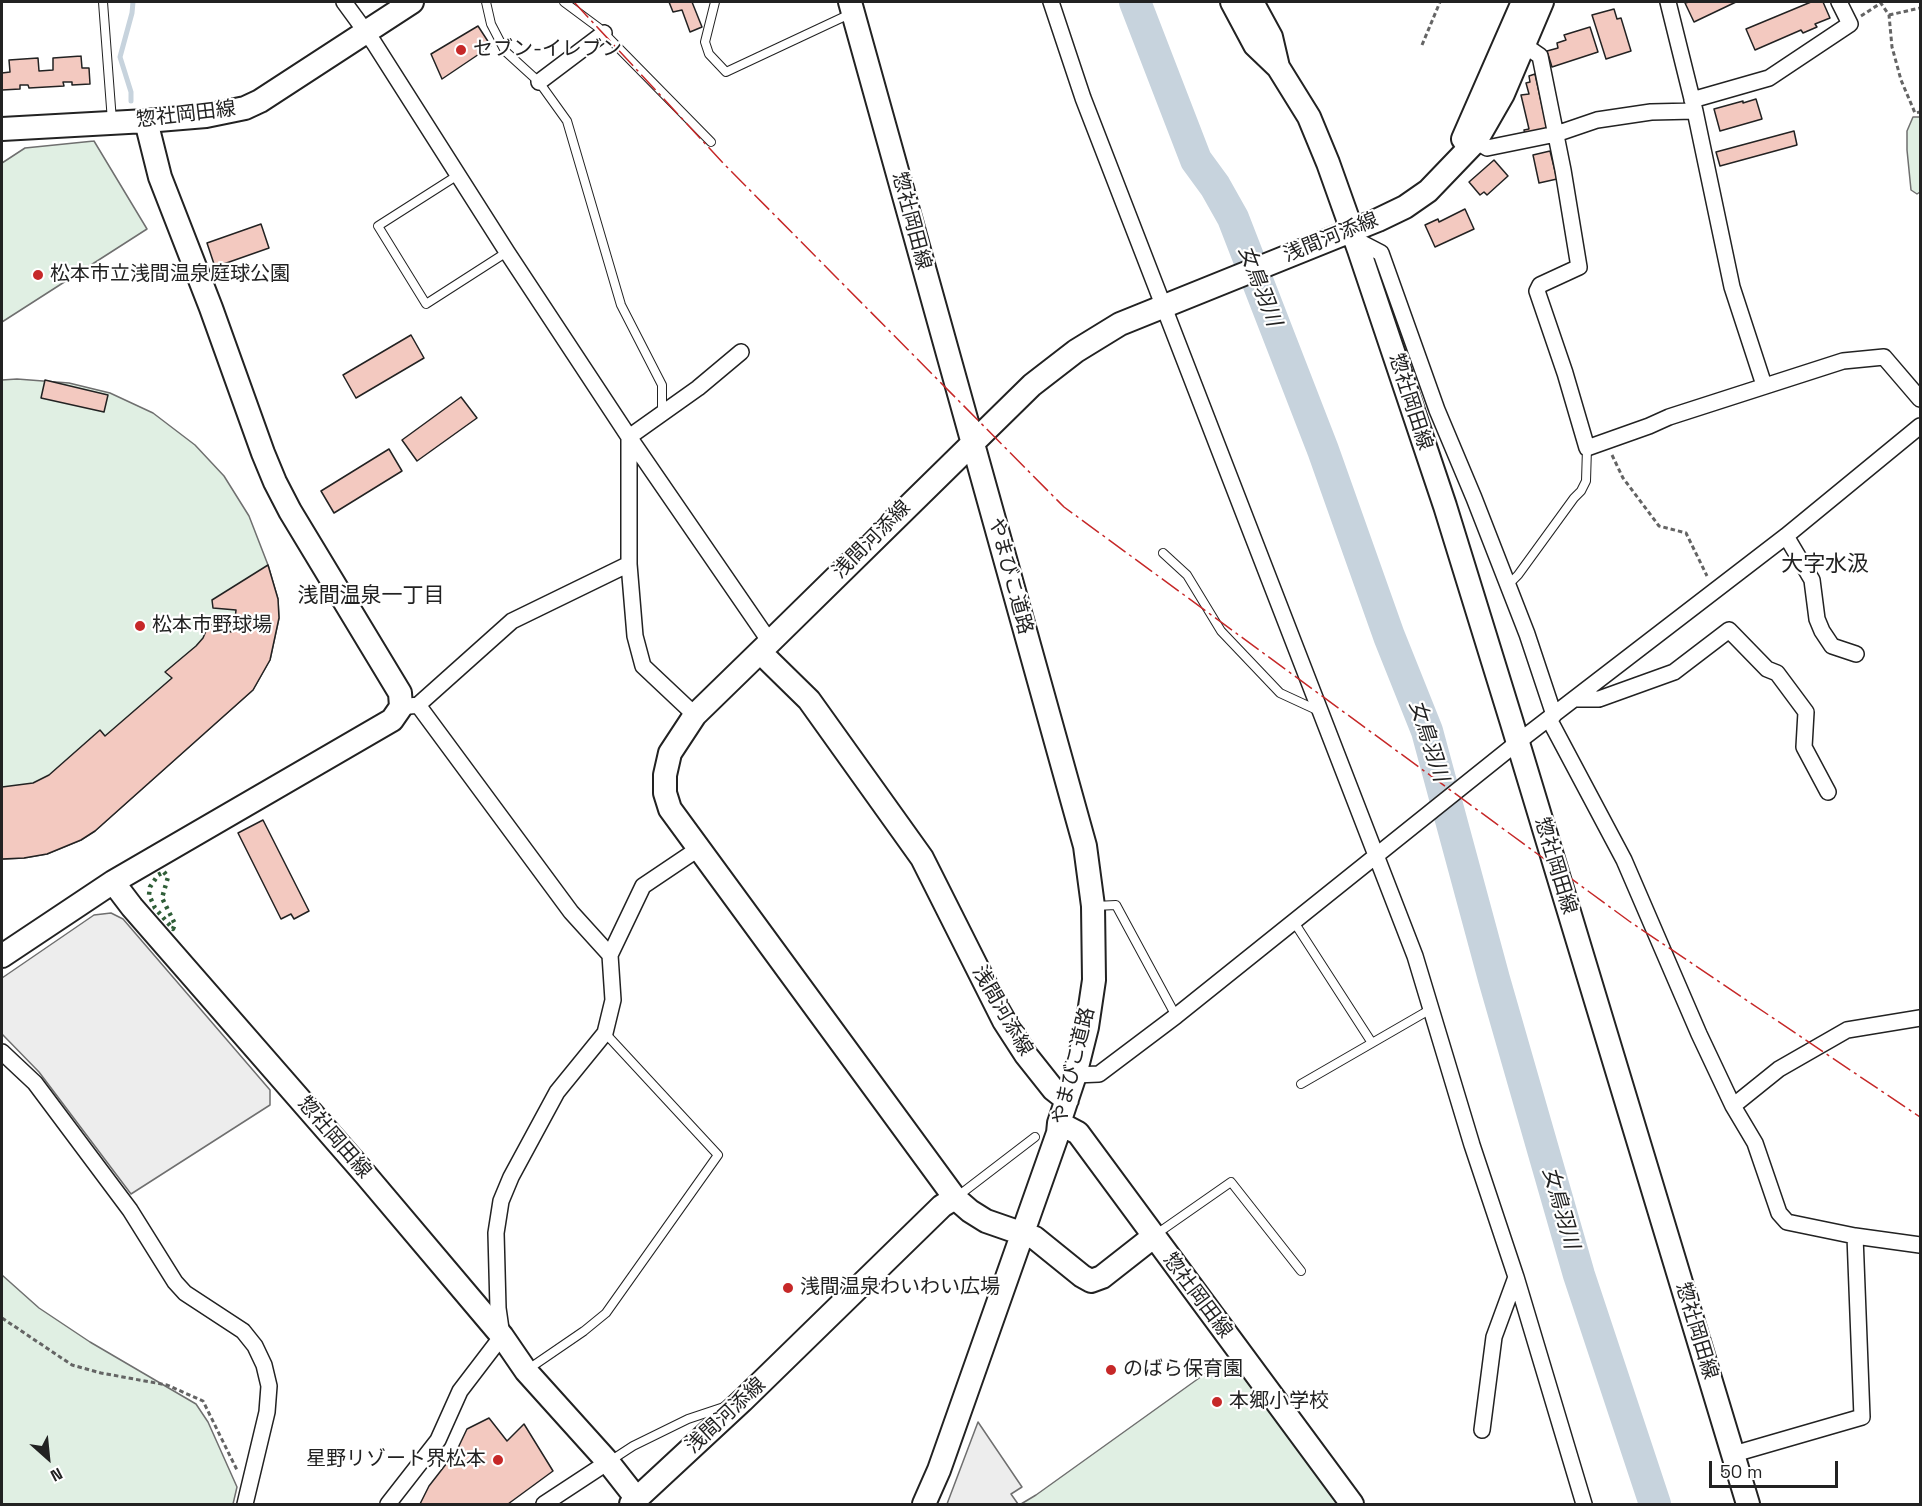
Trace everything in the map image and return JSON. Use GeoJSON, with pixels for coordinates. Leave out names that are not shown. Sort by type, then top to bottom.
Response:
{"type":"FeatureCollection","features":[{"type":"Feature","properties":{"kind":"main road","name":"惣社岡田線"},"geometry":{"type":"LineString","coordinates":[[2,129],[206,116],[245,108],[260,101],[412,2]]}},
{"type":"Feature","properties":{"kind":"main road"},"geometry":{"type":"LineString","coordinates":[[1232,2],[1255,45],[1278,67]]}},
{"type":"Feature","properties":{"kind":"main road"},"geometry":{"type":"LineString","coordinates":[[1252,2],[1271,37],[1278,67]]}},
{"type":"Feature","properties":{"kind":"main road","name":"浅間河添線"},"geometry":{"type":"LineString","coordinates":[[1456,163],[1465,132],[1523,2]]}},
{"type":"Feature","properties":{"kind":"main road","name":"浅間河添線"},"geometry":{"type":"LineString","coordinates":[[1067,1100],[1053,1089],[1026,1055],[1004,1021],[922,858],[809,700],[765,647],[973,441],[1032,385],[1076,351],[1120,324],[1168,303],[1347,236],[1405,207],[1428,191],[1476,141],[1503,94],[1542,2]]}},
{"type":"Feature","properties":{"kind":"main road","name":"惣社岡田線"},"geometry":{"type":"LineString","coordinates":[[852,7],[973,441]]}},
{"type":"Feature","properties":{"kind":"main road","name":"惣社岡田線"},"geometry":{"type":"LineString","coordinates":[[1278,67],[1309,117],[1347,236],[1444,506],[1510,749],[1748,1504]]}},
{"type":"Feature","properties":{"kind":"main road"},"geometry":{"type":"LineString","coordinates":[[2,956],[113,882],[392,720],[409,706],[290,511],[275,482],[160,177],[146,121]]}},
{"type":"Feature","properties":{"kind":"main road","name":"やまびこ道路"},"geometry":{"type":"LineString","coordinates":[[924,1504],[939,1470],[1058,1133],[1087,1027],[1094,980],[1093,906],[1085,846],[973,441]]}},
{"type":"Feature","properties":{"kind":"main road"},"geometry":{"type":"LineString","coordinates":[[765,647],[695,716],[670,753],[665,775],[665,792],[670,809],[955,1198],[986,1221],[1035,1238],[1091,1281],[1102,1277],[1153,1237]]}},
{"type":"Feature","properties":{"kind":"main road","name":"惣社岡田線"},"geometry":{"type":"LineString","coordinates":[[113,882],[132,907],[365,1174],[502,1336],[526,1371],[608,1462],[636,1503]]}},
{"type":"Feature","properties":{"kind":"main road","name":"惣社岡田線"},"geometry":{"type":"LineString","coordinates":[[1059,1123],[1078,1133],[1352,1504]]}},
{"type":"Feature","properties":{"kind":"main road","name":"浅間河添線"},"geometry":{"type":"LineString","coordinates":[[636,1503],[937,1211],[955,1198]]}},
{"type":"Feature","properties":{"kind":"street"},"geometry":{"type":"LineString","coordinates":[[344,2],[366,31],[507,252],[765,647]]}},
{"type":"Feature","properties":{"kind":"street"},"geometry":{"type":"LineString","coordinates":[[1051,2],[1083,98],[1168,303],[1322,713],[1381,853],[1415,956],[1472,1145],[1516,1277],[1584,1504]]}},
{"type":"Feature","properties":{"kind":"street"},"geometry":{"type":"LineString","coordinates":[[1668,2],[1732,286],[1764,385]]}},
{"type":"Feature","properties":{"kind":"street"},"geometry":{"type":"LineString","coordinates":[[1476,141],[1487,148],[1556,134],[1597,120],[1693,105],[1768,78],[1850,24],[1839,2]]}},
{"type":"Feature","properties":{"kind":"street"},"geometry":{"type":"LineString","coordinates":[[539,82],[604,33]]}},
{"type":"Feature","properties":{"kind":"street"},"geometry":{"type":"LineString","coordinates":[[1524,45],[1540,56],[1579,267],[1540,285],[1537,291],[1587,448],[1669,417],[1843,361],[1884,357],[1920,399]]}},
{"type":"Feature","properties":{"kind":"street"},"geometry":{"type":"LineString","coordinates":[[1347,236],[1381,253],[1437,410],[1527,634],[1552,717],[1624,860],[1699,1034],[1733,1106],[1755,1143],[1779,1213],[1787,1222],[1855,1236],[1920,1245]]}},
{"type":"Feature","properties":{"kind":"street"},"geometry":{"type":"LineString","coordinates":[[629,437],[698,388],[741,352]]}},
{"type":"Feature","properties":{"kind":"street"},"geometry":{"type":"LineString","coordinates":[[1075,1075],[1099,1074],[1176,1016],[1510,749],[1786,536],[1920,426]]}},
{"type":"Feature","properties":{"kind":"street"},"geometry":{"type":"LineString","coordinates":[[629,437],[629,564],[635,636],[643,666],[695,716]]}},
{"type":"Feature","properties":{"kind":"street"},"geometry":{"type":"LineString","coordinates":[[1786,536],[1812,580],[1817,620],[1822,631],[1832,646],[1856,654]]}},
{"type":"Feature","properties":{"kind":"street"},"geometry":{"type":"LineString","coordinates":[[610,955],[571,912],[409,706],[512,621],[629,564]]}},
{"type":"Feature","properties":{"kind":"street"},"geometry":{"type":"LineString","coordinates":[[1574,699],[1599,699],[1674,672],[1730,630],[1767,669],[1777,673],[1806,712],[1804,747],[1828,792]]}},
{"type":"Feature","properties":{"kind":"street"},"geometry":{"type":"LineString","coordinates":[[388,1504],[438,1440],[460,1391],[502,1336],[498,1308],[496,1233],[501,1201],[511,1177],[558,1092],[605,1033],[613,1000],[610,955],[643,886],[698,849]]}},
{"type":"Feature","properties":{"kind":"street"},"geometry":{"type":"LineString","coordinates":[[1733,1106],[1779,1070],[1847,1030],[1920,1018]]}},
{"type":"Feature","properties":{"kind":"street"},"geometry":{"type":"LineString","coordinates":[[2,1052],[35,1083],[130,1210],[175,1282],[185,1293],[243,1331],[255,1346],[264,1365],[269,1386],[267,1412],[245,1504]]}},
{"type":"Feature","properties":{"kind":"street"},"geometry":{"type":"LineString","coordinates":[[1734,1454],[1862,1417],[1855,1236]]}},
{"type":"Feature","properties":{"kind":"street"},"geometry":{"type":"LineString","coordinates":[[1482,1430],[1494,1337],[1516,1277]]}},
{"type":"Feature","properties":{"kind":"street"},"geometry":{"type":"LineString","coordinates":[[544,1504],[608,1462]]}},
{"type":"Feature","properties":{"kind":"lane"},"geometry":{"type":"LineString","coordinates":[[103,2],[112,123]]}},
{"type":"Feature","properties":{"kind":"lane"},"geometry":{"type":"LineString","coordinates":[[486,2],[491,24],[505,51],[539,82],[567,121],[621,305],[662,385],[662,412]]}},
{"type":"Feature","properties":{"kind":"lane"},"geometry":{"type":"LineString","coordinates":[[564,2],[604,33],[711,142]]}},
{"type":"Feature","properties":{"kind":"lane"},"geometry":{"type":"LineString","coordinates":[[715,2],[705,42],[709,54],[726,72],[852,7]]}},
{"type":"Feature","properties":{"kind":"lane"},"geometry":{"type":"LineString","coordinates":[[458,175],[378,226],[426,304],[507,252]]}},
{"type":"Feature","properties":{"kind":"lane"},"geometry":{"type":"LineString","coordinates":[[1507,586],[1518,575],[1581,491],[1586,481],[1587,448]]}},
{"type":"Feature","properties":{"kind":"lane"},"geometry":{"type":"LineString","coordinates":[[1163,553],[1187,574],[1221,631],[1280,693],[1322,713]]}},
{"type":"Feature","properties":{"kind":"lane"},"geometry":{"type":"LineString","coordinates":[[1093,906],[1116,905],[1176,1016]]}},
{"type":"Feature","properties":{"kind":"lane"},"geometry":{"type":"LineString","coordinates":[[1294,922],[1372,1043]]}},
{"type":"Feature","properties":{"kind":"lane"},"geometry":{"type":"LineString","coordinates":[[1301,1084],[1431,1009]]}},
{"type":"Feature","properties":{"kind":"lane"},"geometry":{"type":"LineString","coordinates":[[526,1371],[606,1313],[718,1155],[605,1033]]}},
{"type":"Feature","properties":{"kind":"lane","name":"浅間河添線"},"geometry":{"type":"LineString","coordinates":[[955,1198],[1035,1137]]}},
{"type":"Feature","properties":{"kind":"lane"},"geometry":{"type":"LineString","coordinates":[[1153,1237],[1231,1182],[1301,1271]]}},
{"type":"Feature","properties":{"kind":"lane"},"geometry":{"type":"LineString","coordinates":[[608,1462],[633,1446],[688,1419],[742,1401]]}},
{"type":"Feature","properties":{"kind":"path"},"geometry":{"type":"LineString","coordinates":[[1422,45],[1440,2]]}},
{"type":"Feature","properties":{"kind":"path"},"geometry":{"type":"LineString","coordinates":[[1850,24],[1881,2],[1889,15],[1892,47],[1901,80],[1915,113],[1920,112]]}},
{"type":"Feature","properties":{"kind":"path"},"geometry":{"type":"LineString","coordinates":[[1889,15],[1920,8]]}},
{"type":"Feature","properties":{"kind":"path"},"geometry":{"type":"LineString","coordinates":[[1607,441],[1623,478],[1659,526],[1686,533],[1715,591]]}},
{"type":"Feature","properties":{"kind":"path"},"geometry":{"type":"LineString","coordinates":[[2,1318],[72,1365],[101,1373],[167,1385],[203,1401],[241,1478],[249,1485]]}},
{"type":"Feature","properties":{"kind":"green space"},"geometry":{"type":"Polygon","coordinates":[[[1913,117],[1920,117],[1920,192],[1917,194],[1911,190],[1907,150],[1907,131],[1913,117]]]}},
{"type":"Feature","properties":{"kind":"green space","name":"松本市立浅間温泉庭球公園"},"geometry":{"type":"Polygon","coordinates":[[[94,141],[147,229],[2,322],[2,163],[25,148],[94,141]]]}},
{"type":"Feature","properties":{"kind":"green space","name":"松本市野球場"},"geometry":{"type":"Polygon","coordinates":[[[2,380],[69,383],[110,393],[153,413],[195,445],[224,476],[249,516],[278,599],[279,618],[270,660],[253,690],[95,831],[81,840],[47,854],[2,859],[2,380]]]}},
{"type":"Feature","properties":{"kind":"green space"},"geometry":{"type":"Polygon","coordinates":[[[2,1275],[39,1308],[90,1342],[196,1404],[208,1422],[237,1487],[233,1504],[2,1504],[2,1275]]]}},
{"type":"Feature","properties":{"kind":"green space","name":"本郷小学校"},"geometry":{"type":"Polygon","coordinates":[[[1234,1353],[1343,1504],[1021,1504],[1036,1495],[1234,1353]]]}},
{"type":"Feature","properties":{"kind":"shaded area"},"geometry":{"type":"Polygon","coordinates":[[[111,913],[123,919],[270,1090],[270,1105],[131,1194],[39,1072],[2,1034],[2,978],[94,915],[111,913]]]}},
{"type":"Feature","properties":{"kind":"shaded area"},"geometry":{"type":"Polygon","coordinates":[[[978,1422],[1022,1487],[1011,1494],[1018,1504],[947,1504],[978,1422]]]}},
{"type":"Feature","properties":{"kind":"building"},"geometry":{"type":"Polygon","coordinates":[[[669,2],[692,2],[702,27],[690,32],[682,10],[673,12],[669,2]]]}},
{"type":"Feature","properties":{"kind":"building"},"geometry":{"type":"Polygon","coordinates":[[[1736,2],[1694,22],[1685,3],[1736,2]]]}},
{"type":"Feature","properties":{"kind":"building"},"geometry":{"type":"Polygon","coordinates":[[[1811,2],[1823,2],[1830,18],[1815,24],[1817,27],[1803,33],[1801,30],[1755,50],[1746,29],[1811,2]]]}},
{"type":"Feature","properties":{"kind":"building"},"geometry":{"type":"Polygon","coordinates":[[[1614,9],[1617,19],[1621,18],[1631,51],[1606,59],[1592,15],[1614,9]]]}},
{"type":"Feature","properties":{"kind":"building","name":"セブン-イレブン"},"geometry":{"type":"Polygon","coordinates":[[[478,26],[491,46],[442,79],[431,54],[478,26]]]}},
{"type":"Feature","properties":{"kind":"building"},"geometry":{"type":"Polygon","coordinates":[[[1590,27],[1598,52],[1552,67],[1547,51],[1558,48],[1557,43],[1566,40],[1564,35],[1590,27]]]}},
{"type":"Feature","properties":{"kind":"building"},"geometry":{"type":"Polygon","coordinates":[[[81,56],[82,68],[89,68],[90,84],[72,85],[72,82],[63,82],[64,86],[29,88],[28,85],[20,85],[20,89],[2,90],[2,73],[10,72],[9,60],[38,58],[39,71],[53,70],[53,58],[81,56]]]}},
{"type":"Feature","properties":{"kind":"building"},"geometry":{"type":"Polygon","coordinates":[[[1535,74],[1547,128],[1525,134],[1524,130],[1529,129],[1521,95],[1529,94],[1526,83],[1530,82],[1529,76],[1535,74]]]}},
{"type":"Feature","properties":{"kind":"building"},"geometry":{"type":"Polygon","coordinates":[[[1756,99],[1762,119],[1720,131],[1714,109],[1756,99]]]}},
{"type":"Feature","properties":{"kind":"building"},"geometry":{"type":"Polygon","coordinates":[[[1794,131],[1797,145],[1720,166],[1716,152],[1794,131]]]}},
{"type":"Feature","properties":{"kind":"building"},"geometry":{"type":"Polygon","coordinates":[[[1550,151],[1557,179],[1539,183],[1533,155],[1550,151]]]}},
{"type":"Feature","properties":{"kind":"building"},"geometry":{"type":"Polygon","coordinates":[[[1494,160],[1508,176],[1487,195],[1484,192],[1480,195],[1469,182],[1494,160]]]}},
{"type":"Feature","properties":{"kind":"building"},"geometry":{"type":"Polygon","coordinates":[[[1465,209],[1474,229],[1435,247],[1425,225],[1438,219],[1439,222],[1465,209]]]}},
{"type":"Feature","properties":{"kind":"building"},"geometry":{"type":"Polygon","coordinates":[[[261,224],[269,248],[215,267],[207,243],[261,224]]]}},
{"type":"Feature","properties":{"kind":"building"},"geometry":{"type":"Polygon","coordinates":[[[411,335],[424,358],[356,398],[343,375],[411,335]]]}},
{"type":"Feature","properties":{"kind":"building"},"geometry":{"type":"Polygon","coordinates":[[[45,380],[108,395],[104,412],[41,398],[45,380]]]}},
{"type":"Feature","properties":{"kind":"building"},"geometry":{"type":"Polygon","coordinates":[[[461,397],[477,418],[417,461],[402,440],[461,397]]]}},
{"type":"Feature","properties":{"kind":"building"},"geometry":{"type":"Polygon","coordinates":[[[389,449],[402,471],[334,513],[321,491],[389,449]]]}},
{"type":"Feature","properties":{"kind":"building"},"geometry":{"type":"Polygon","coordinates":[[[268,565],[278,599],[279,618],[270,660],[253,690],[95,831],[81,840],[47,854],[2,859],[2,787],[33,783],[49,775],[100,730],[105,736],[172,678],[165,672],[196,646],[203,638],[209,624],[231,632],[236,610],[213,608],[212,600],[268,565]]]}},
{"type":"Feature","properties":{"kind":"building"},"geometry":{"type":"Polygon","coordinates":[[[263,820],[309,911],[294,919],[291,914],[281,919],[238,833],[263,820]]]}},
{"type":"Feature","properties":{"kind":"building","name":"星野リゾート界松本"},"geometry":{"type":"Polygon","coordinates":[[[489,1418],[507,1441],[524,1424],[553,1471],[508,1504],[420,1504],[429,1486],[457,1450],[467,1429],[489,1418]]]}},
{"type":"Feature","properties":{"kind":"waterway"},"geometry":{"type":"LineString","coordinates":[[131,101],[131,92],[120,57],[133,2]]}},
{"type":"Feature","properties":{"kind":"waterway","name":"女鳥羽川"},"geometry":{"type":"LineString","coordinates":[[1135,2],[1196,160],[1215,186],[1233,218],[1323,450],[1389,636],[1427,731],[1494,979],[1579,1275],[1655,1504]]}},
{"type":"Feature","properties":{"kind":"hedge"},"geometry":{"type":"LineString","coordinates":[[164,872],[168,877],[162,898],[175,924],[173,929],[155,908],[149,895],[150,887],[158,875],[164,872]]}},
{"type":"Feature","properties":{"kind":"power"},"geometry":{"type":"LineString","coordinates":[[574,2],[724,164],[1064,507],[1629,921],[1920,1117]]}},
{"type":"Feature","properties":{"kind":"place","name":"セブン-イレブン"},"geometry":{"type":"Point","coordinates":[461,50]}},
{"type":"Feature","properties":{"kind":"place","name":"松本市立浅間温泉庭球公園"},"geometry":{"type":"Point","coordinates":[38,275]}},
{"type":"Feature","properties":{"kind":"place","name":"松本市野球場"},"geometry":{"type":"Point","coordinates":[140,626]}},
{"type":"Feature","properties":{"kind":"place","name":"浅間温泉わいわい広場"},"geometry":{"type":"Point","coordinates":[788,1288]}},
{"type":"Feature","properties":{"kind":"place","name":"のばら保育園"},"geometry":{"type":"Point","coordinates":[1111,1370]}},
{"type":"Feature","properties":{"kind":"place","name":"本郷小学校"},"geometry":{"type":"Point","coordinates":[1217,1402]}},
{"type":"Feature","properties":{"kind":"place","name":"星野リゾート界松本"},"geometry":{"type":"Point","coordinates":[498,1460]}},
{"type":"Feature","properties":{"kind":"district","name":"大字水汲"},"geometry":{"type":"Point","coordinates":[1825,565]}},
{"type":"Feature","properties":{"kind":"district","name":"浅間温泉一丁目"},"geometry":{"type":"Point","coordinates":[371,596]}}]}
